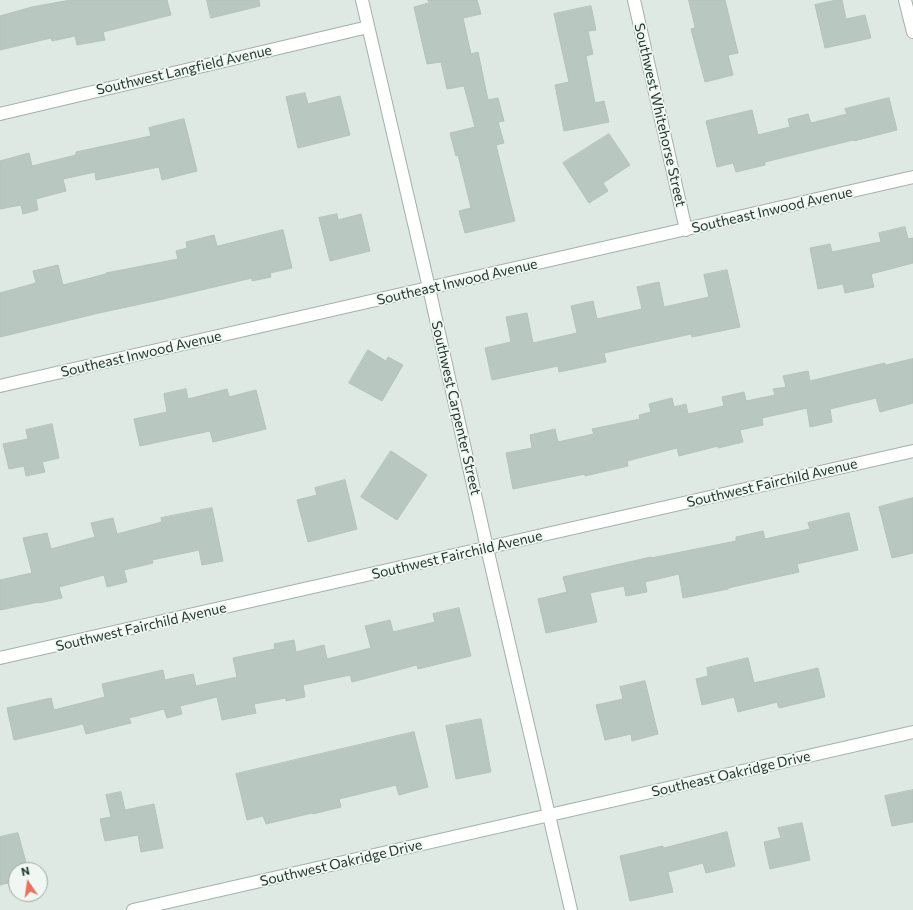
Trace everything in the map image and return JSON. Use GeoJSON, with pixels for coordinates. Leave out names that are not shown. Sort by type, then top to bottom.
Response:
{"type":"FeatureCollection","features":[{"type":"Feature","properties":{"kind":"street","name":"Southwest Carpenter Street"},"geometry":{"type":"LineString","coordinates":[[362,0],[571,910]]}},
{"type":"Feature","properties":{"kind":"street","name":"Southwest Whitehorse Street"},"geometry":{"type":"LineString","coordinates":[[634,0],[686,230]]}},
{"type":"Feature","properties":{"kind":"street"},"geometry":{"type":"LineString","coordinates":[[906,0],[913,32]]}},
{"type":"Feature","properties":{"kind":"street","name":"Southwest Langfield Avenue"},"geometry":{"type":"LineString","coordinates":[[0,114],[368,27]]}},
{"type":"Feature","properties":{"kind":"street","name":"Southeast Inwood Avenue"},"geometry":{"type":"LineString","coordinates":[[0,386],[913,177]]}},
{"type":"Feature","properties":{"kind":"street","name":"Southwest Fairchild Avenue"},"geometry":{"type":"LineString","coordinates":[[0,658],[913,451]]}},
{"type":"Feature","properties":{"kind":"street","name":"Southeast Oakridge Drive"},"geometry":{"type":"LineString","coordinates":[[549,816],[913,732]]}},
{"type":"Feature","properties":{"kind":"street","name":"Southwest Oakridge Drive"},"geometry":{"type":"LineString","coordinates":[[133,910],[549,816]]}},
{"type":"Feature","properties":{"kind":"building"},"geometry":{"type":"Polygon","coordinates":[[[71,0],[167,0],[171,15],[103,32],[105,40],[77,45],[75,36],[52,41],[51,38],[0,50],[0,16],[32,7],[71,0]]]}},
{"type":"Feature","properties":{"kind":"building"},"geometry":{"type":"Polygon","coordinates":[[[207,0],[259,0],[260,6],[211,18],[207,0]]]}},
{"type":"Feature","properties":{"kind":"building"},"geometry":{"type":"Polygon","coordinates":[[[428,0],[477,0],[481,14],[463,18],[471,54],[478,52],[488,100],[498,98],[504,121],[498,122],[504,143],[496,145],[515,221],[465,233],[459,211],[471,208],[458,155],[456,156],[450,133],[475,127],[464,86],[447,89],[441,62],[427,64],[414,7],[429,3],[428,0]]]}},
{"type":"Feature","properties":{"kind":"building"},"geometry":{"type":"Polygon","coordinates":[[[689,0],[725,0],[738,53],[728,55],[733,75],[705,82],[691,29],[695,28],[689,0]]]}},
{"type":"Feature","properties":{"kind":"building"},"geometry":{"type":"Polygon","coordinates":[[[842,0],[846,19],[865,15],[871,38],[825,48],[815,5],[842,0]]]}},
{"type":"Feature","properties":{"kind":"building"},"geometry":{"type":"Polygon","coordinates":[[[591,6],[596,30],[588,31],[593,54],[586,56],[595,103],[604,101],[609,122],[564,131],[555,85],[569,82],[554,14],[591,6]]]}},
{"type":"Feature","properties":{"kind":"building"},"geometry":{"type":"Polygon","coordinates":[[[305,93],[308,104],[340,96],[350,135],[298,148],[286,97],[305,93]]]}},
{"type":"Feature","properties":{"kind":"building"},"geometry":{"type":"Polygon","coordinates":[[[889,98],[897,130],[765,162],[765,165],[736,172],[733,163],[717,167],[706,121],[752,110],[758,135],[790,127],[788,119],[808,114],[811,123],[847,114],[845,109],[889,98]]]}},
{"type":"Feature","properties":{"kind":"building"},"geometry":{"type":"Polygon","coordinates":[[[184,119],[197,171],[162,180],[159,167],[96,180],[95,172],[63,179],[66,191],[36,199],[38,210],[23,214],[21,205],[0,209],[0,161],[29,153],[32,166],[76,155],[76,152],[151,136],[149,128],[184,119]]]}},
{"type":"Feature","properties":{"kind":"building"},"geometry":{"type":"Polygon","coordinates":[[[609,134],[630,165],[603,183],[608,191],[589,203],[563,163],[609,134]]]}},
{"type":"Feature","properties":{"kind":"building"},"geometry":{"type":"Polygon","coordinates":[[[337,214],[338,220],[361,214],[370,251],[330,261],[319,218],[337,214]]]}},
{"type":"Feature","properties":{"kind":"building"},"geometry":{"type":"Polygon","coordinates":[[[905,227],[908,239],[913,238],[913,263],[871,274],[874,287],[845,293],[843,284],[818,289],[810,248],[830,244],[832,252],[881,242],[879,233],[905,227]]]}},
{"type":"Feature","properties":{"kind":"building"},"geometry":{"type":"Polygon","coordinates":[[[283,230],[292,268],[270,273],[271,277],[252,281],[252,278],[0,337],[0,293],[36,283],[33,271],[58,265],[63,285],[106,273],[178,259],[176,251],[187,248],[186,242],[214,235],[217,246],[283,230]]]}},
{"type":"Feature","properties":{"kind":"building"},"geometry":{"type":"Polygon","coordinates":[[[727,270],[740,327],[692,337],[691,334],[604,353],[606,362],[559,372],[558,366],[492,380],[485,348],[511,342],[506,317],[527,313],[533,343],[577,333],[571,306],[593,301],[597,319],[642,309],[637,287],[659,282],[664,307],[709,297],[704,275],[727,270]]]}},
{"type":"Feature","properties":{"kind":"building"},"geometry":{"type":"Polygon","coordinates":[[[368,350],[386,361],[388,357],[403,365],[382,401],[349,383],[368,350]]]}},
{"type":"Feature","properties":{"kind":"building"},"geometry":{"type":"Polygon","coordinates":[[[913,359],[913,403],[880,412],[876,398],[830,409],[832,422],[810,427],[807,408],[762,418],[763,425],[740,430],[743,442],[718,448],[718,446],[679,456],[677,448],[627,461],[628,466],[585,476],[585,474],[513,489],[506,453],[532,448],[530,435],[555,429],[558,442],[594,434],[592,429],[640,419],[639,415],[651,412],[649,404],[672,398],[674,407],[686,404],[688,414],[724,406],[722,397],[744,392],[746,401],[775,395],[773,389],[786,387],[783,376],[808,371],[810,381],[885,363],[885,365],[913,359]]]}},
{"type":"Feature","properties":{"kind":"building"},"geometry":{"type":"Polygon","coordinates":[[[186,389],[188,399],[227,389],[229,397],[256,390],[266,429],[213,442],[210,431],[140,446],[134,419],[167,412],[164,394],[186,389]]]}},
{"type":"Feature","properties":{"kind":"building"},"geometry":{"type":"Polygon","coordinates":[[[52,424],[59,458],[42,462],[45,472],[26,476],[24,466],[9,469],[3,444],[28,439],[26,430],[52,424]]]}},
{"type":"Feature","properties":{"kind":"building"},"geometry":{"type":"Polygon","coordinates":[[[391,451],[427,475],[397,520],[361,497],[391,451]]]}},
{"type":"Feature","properties":{"kind":"building"},"geometry":{"type":"Polygon","coordinates":[[[345,480],[357,529],[308,542],[297,500],[317,495],[315,488],[345,480]]]}},
{"type":"Feature","properties":{"kind":"building"},"geometry":{"type":"Polygon","coordinates":[[[913,498],[913,553],[892,558],[879,507],[913,498]]]}},
{"type":"Feature","properties":{"kind":"building"},"geometry":{"type":"Polygon","coordinates":[[[212,508],[223,561],[202,565],[199,550],[152,560],[153,563],[124,570],[127,582],[107,587],[104,575],[59,587],[62,598],[0,610],[0,580],[32,573],[23,538],[47,533],[51,549],[95,537],[91,523],[113,518],[117,534],[162,522],[161,518],[212,508]]]}},
{"type":"Feature","properties":{"kind":"building"},"geometry":{"type":"Polygon","coordinates":[[[849,513],[858,550],[797,564],[799,572],[683,598],[679,574],[645,582],[647,592],[626,596],[624,586],[590,593],[597,622],[546,633],[538,599],[567,592],[563,577],[651,557],[736,541],[736,537],[763,531],[765,539],[810,529],[808,523],[849,513]]]}},
{"type":"Feature","properties":{"kind":"building"},"geometry":{"type":"Polygon","coordinates":[[[459,608],[471,656],[418,669],[417,665],[352,682],[350,675],[303,685],[305,697],[286,701],[286,698],[254,704],[256,713],[222,720],[217,697],[180,706],[182,714],[167,718],[164,709],[129,718],[131,723],[86,734],[83,724],[14,740],[7,708],[51,698],[54,710],[105,697],[102,684],[163,670],[165,680],[193,674],[196,686],[237,677],[233,658],[275,649],[274,644],[294,640],[296,652],[324,645],[327,659],[371,648],[365,626],[390,620],[393,632],[435,622],[433,614],[459,608]]]}},
{"type":"Feature","properties":{"kind":"building"},"geometry":{"type":"Polygon","coordinates":[[[748,658],[754,683],[818,668],[825,697],[779,708],[777,702],[738,712],[734,697],[702,705],[696,679],[708,676],[707,668],[748,658]]]}},
{"type":"Feature","properties":{"kind":"building"},"geometry":{"type":"Polygon","coordinates":[[[645,681],[658,734],[632,741],[631,734],[605,740],[596,705],[623,699],[620,687],[645,681]]]}},
{"type":"Feature","properties":{"kind":"building"},"geometry":{"type":"Polygon","coordinates":[[[481,719],[491,772],[456,779],[446,726],[481,719]]]}},
{"type":"Feature","properties":{"kind":"building"},"geometry":{"type":"Polygon","coordinates":[[[414,732],[428,787],[399,795],[396,785],[339,799],[341,807],[313,814],[266,824],[263,816],[247,820],[236,774],[414,732]]]}},
{"type":"Feature","properties":{"kind":"building"},"geometry":{"type":"Polygon","coordinates":[[[913,790],[913,822],[892,826],[885,796],[913,790]]]}},
{"type":"Feature","properties":{"kind":"building"},"geometry":{"type":"Polygon","coordinates":[[[121,792],[125,810],[154,804],[163,848],[141,852],[138,835],[105,841],[100,819],[111,817],[106,795],[121,792]]]}},
{"type":"Feature","properties":{"kind":"building"},"geometry":{"type":"Polygon","coordinates":[[[802,823],[810,860],[770,869],[764,842],[781,838],[778,828],[802,823]]]}},
{"type":"Feature","properties":{"kind":"building"},"geometry":{"type":"Polygon","coordinates":[[[727,832],[735,866],[706,873],[703,863],[668,872],[673,892],[630,901],[620,856],[663,846],[663,848],[727,832]]]}},
{"type":"Feature","properties":{"kind":"building"},"geometry":{"type":"Polygon","coordinates":[[[18,833],[26,862],[8,862],[8,883],[0,885],[0,837],[18,833]]]}}]}
